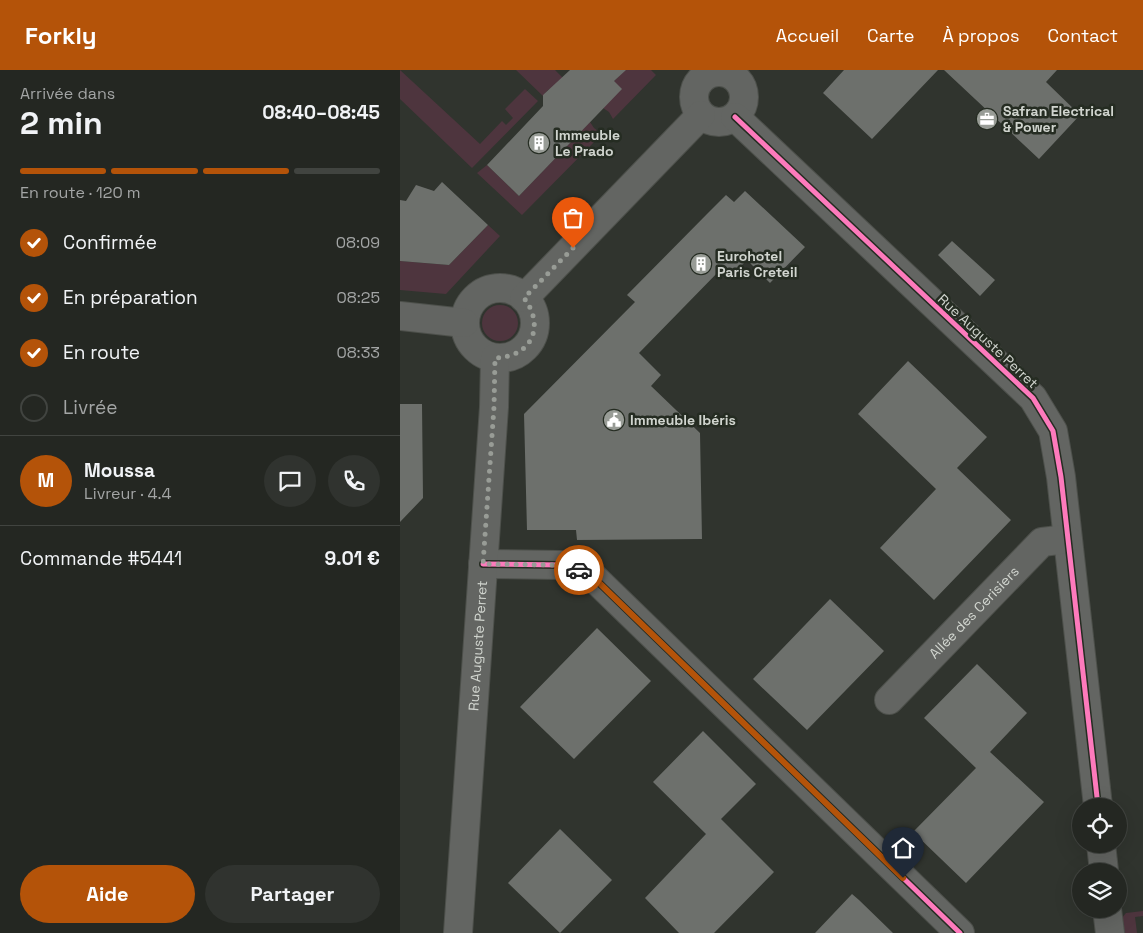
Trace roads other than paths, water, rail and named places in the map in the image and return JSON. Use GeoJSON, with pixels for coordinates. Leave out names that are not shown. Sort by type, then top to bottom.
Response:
{"type":"FeatureCollection","features":[{"type":"Feature","properties":{"kind":"street"},"geometry":{"type":"LineString","coordinates":[[723,72],[742,75],[744,95],[740,111],[735,117],[719,122],[701,116],[694,103],[695,75],[723,72]]}},
{"type":"Feature","properties":{"kind":"street"},"geometry":{"type":"LineString","coordinates":[[524,298],[701,116]]}},
{"type":"Feature","properties":{"kind":"street","name":"Rue Auguste Perret"},"geometry":{"type":"LineString","coordinates":[[735,117],[1033,398],[1053,431],[1097,798]]}},
{"type":"Feature","properties":{"kind":"street"},"geometry":{"type":"LineString","coordinates":[[503,288],[515,292],[524,298],[531,307],[534,318],[531,339],[525,348],[516,354],[495,358],[485,355],[473,346],[466,333],[464,323],[472,301],[481,293],[503,288]]}},
{"type":"Feature","properties":{"kind":"street"},"geometry":{"type":"LineString","coordinates":[[400,316],[464,323]]}},
{"type":"Feature","properties":{"kind":"street","name":"Rue Auguste Perret"},"geometry":{"type":"LineString","coordinates":[[458,933],[494,407],[495,358]]}},
{"type":"Feature","properties":{"kind":"street","name":"Allée des Cerisiers"},"geometry":{"type":"LineString","coordinates":[[889,700],[1042,542],[1067,539]]}},
{"type":"Feature","properties":{"kind":"street"},"geometry":{"type":"LineString","coordinates":[[483,564],[562,565],[590,574],[960,933]]}},
{"type":"Feature","properties":{"kind":"street"},"geometry":{"type":"LineString","coordinates":[[1108,918],[1110,933]]}},
{"type":"Feature","properties":{"kind":"place","name":"Safran Electrical & Power"},"geometry":{"type":"Point","coordinates":[987,119]}},
{"type":"Feature","properties":{"kind":"place","name":"Immeuble Le Prado"},"geometry":{"type":"Point","coordinates":[539,143]}},
{"type":"Feature","properties":{"kind":"place","name":"Eurohotel Paris Creteil"},"geometry":{"type":"Point","coordinates":[701,264]}},
{"type":"Feature","properties":{"kind":"place","name":"Immeuble Ibéris"},"geometry":{"type":"Point","coordinates":[614,420]}}]}
